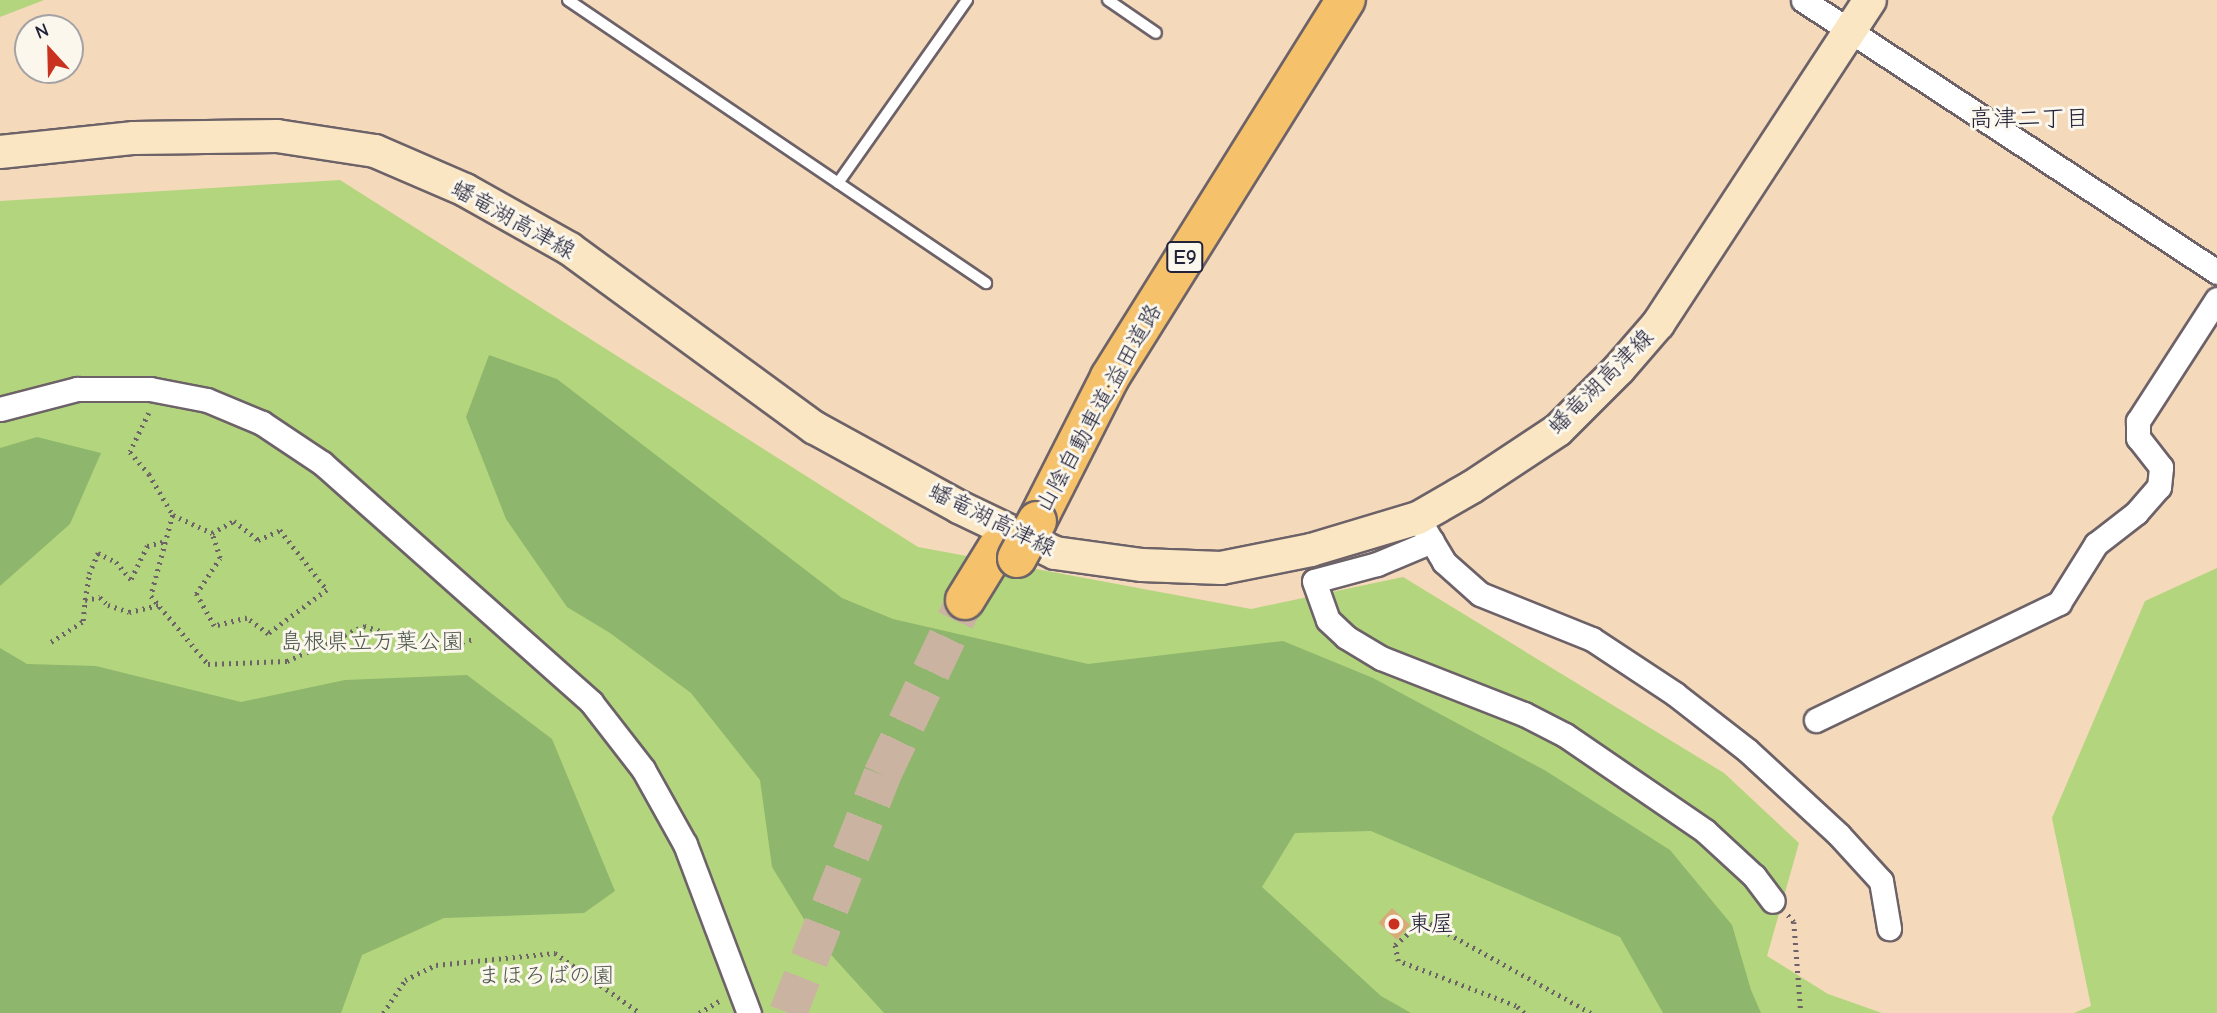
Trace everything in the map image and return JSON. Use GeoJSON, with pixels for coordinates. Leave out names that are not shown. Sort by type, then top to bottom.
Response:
{"type":"FeatureCollection","features":[{"type":"Feature","properties":{"kind":"highway","name":"山陰自動車道;益田道路"},"geometry":{"type":"LineString","coordinates":[[1027,516],[1096,370],[1325,0]]}},
{"type":"Feature","properties":{"kind":"highway","name":"山陰自動車道;益田道路"},"geometry":{"type":"LineString","coordinates":[[977,602],[1110,377],[1346,0]]}},
{"type":"Feature","properties":{"kind":"main road","name":"蟠竜湖高津線"},"geometry":{"type":"LineString","coordinates":[[0,152],[134,138],[277,136],[375,151],[465,190],[570,249],[815,428],[959,506],[1055,553],[1142,565],[1221,568],[1425,529],[1472,487],[1558,430],[1619,369],[1658,324],[1870,0]]}},
{"type":"Feature","properties":{"kind":"street"},"geometry":{"type":"LineString","coordinates":[[1803,0],[2217,272]]}},
{"type":"Feature","properties":{"kind":"street"},"geometry":{"type":"LineString","coordinates":[[1816,720],[2059,603],[2096,544],[2137,513],[2159,487],[2161,467],[2138,438],[2137,421],[2217,299]]}},
{"type":"Feature","properties":{"kind":"street"},"geometry":{"type":"LineString","coordinates":[[0,409],[77,389],[150,389],[207,400],[262,423],[322,463],[591,702],[643,769],[685,844],[749,1013]]}},
{"type":"Feature","properties":{"kind":"street"},"geometry":{"type":"LineString","coordinates":[[1773,901],[1754,876],[1705,831],[1565,735],[1524,714],[1381,659],[1346,637],[1328,620],[1314,581],[1377,564],[1425,529],[1444,562],[1480,594],[1592,639],[1675,694],[1747,750],[1839,835],[1881,881],[1889,928]]}},
{"type":"Feature","properties":{"kind":"lane"},"geometry":{"type":"LineString","coordinates":[[568,0],[986,284]]}},
{"type":"Feature","properties":{"kind":"lane"},"geometry":{"type":"LineString","coordinates":[[838,183],[967,0]]}},
{"type":"Feature","properties":{"kind":"lane"},"geometry":{"type":"LineString","coordinates":[[1108,0],[1156,33]]}},
{"type":"Feature","properties":{"kind":"path"},"geometry":{"type":"LineString","coordinates":[[149,413],[130,452],[149,474],[173,515],[212,533],[220,558],[196,594],[214,626],[247,618],[268,634],[327,590],[280,530],[258,540],[234,521],[212,533]]}},
{"type":"Feature","properties":{"kind":"path"},"geometry":{"type":"LineString","coordinates":[[173,515],[151,596],[208,664],[287,662],[364,626],[435,649],[474,639]]}},
{"type":"Feature","properties":{"kind":"path"},"geometry":{"type":"LineString","coordinates":[[51,642],[83,621],[89,574],[98,553],[116,562],[131,579],[147,546],[166,541]]}},
{"type":"Feature","properties":{"kind":"path"},"geometry":{"type":"LineString","coordinates":[[85,600],[100,597],[108,605],[129,612],[159,605]]}},
{"type":"Feature","properties":{"kind":"path"},"geometry":{"type":"LineString","coordinates":[[1773,901],[1794,922],[1801,1013]]}},
{"type":"Feature","properties":{"kind":"path"},"geometry":{"type":"LineString","coordinates":[[1524,1013],[1517,1006],[1398,961],[1395,945],[1424,920],[1591,1013]]}},
{"type":"Feature","properties":{"kind":"path"},"geometry":{"type":"LineString","coordinates":[[383,1013],[404,979],[436,965],[555,953],[640,1013]]}},
{"type":"Feature","properties":{"kind":"path"},"geometry":{"type":"LineString","coordinates":[[699,1013],[725,997]]}},
{"type":"Feature","properties":{"kind":"green space"},"geometry":{"type":"Polygon","coordinates":[[[0,0],[44,0],[0,17],[0,0]]]}},
{"type":"Feature","properties":{"kind":"green space","name":"島根県立万葉公園"},"geometry":{"type":"Polygon","coordinates":[[[340,180],[918,547],[1251,609],[1403,577],[1724,773],[1799,843],[1767,956],[1828,994],[1882,1013],[0,1013],[0,201],[340,180]]]}},
{"type":"Feature","properties":{"kind":"green space"},"geometry":{"type":"Polygon","coordinates":[[[489,355],[557,379],[842,598],[893,619],[1088,664],[1283,641],[1373,678],[1546,771],[1670,850],[1732,925],[1751,990],[1761,1013],[1663,1013],[1620,937],[1371,831],[1295,833],[1262,887],[1381,996],[1411,1013],[884,1013],[815,937],[772,867],[760,780],[691,693],[610,633],[567,607],[506,519],[466,417],[489,355]]]}},
{"type":"Feature","properties":{"kind":"green space"},"geometry":{"type":"Polygon","coordinates":[[[37,437],[101,453],[70,524],[0,586],[0,448],[37,437]]]}},
{"type":"Feature","properties":{"kind":"green space"},"geometry":{"type":"Polygon","coordinates":[[[2217,568],[2217,1013],[2074,1013],[2091,1006],[2052,818],[2145,601],[2217,568]]]}},
{"type":"Feature","properties":{"kind":"green space"},"geometry":{"type":"Polygon","coordinates":[[[0,648],[27,664],[96,666],[241,702],[345,680],[467,675],[552,739],[615,891],[584,913],[444,918],[362,955],[341,1013],[0,1013],[0,648]]]}},
{"type":"Feature","properties":{"kind":"building","name":"東屋"},"geometry":{"type":"Polygon","coordinates":[[[1392,908],[1410,925],[1397,940],[1378,923],[1392,908]]]}},
{"type":"Feature","properties":{"kind":"tunnel"},"geometry":{"type":"LineString","coordinates":[[788,1013],[882,775],[965,600]]}},
{"type":"Feature","properties":{"kind":"place","name":"東屋"},"geometry":{"type":"Point","coordinates":[1394,924]}},
{"type":"Feature","properties":{"kind":"district","name":"高津二丁目"},"geometry":{"type":"Point","coordinates":[2029,119]}},
{"type":"Feature","properties":{"kind":"park label","name":"まほろばの園"},"geometry":{"type":"Point","coordinates":[546,976]}}]}
